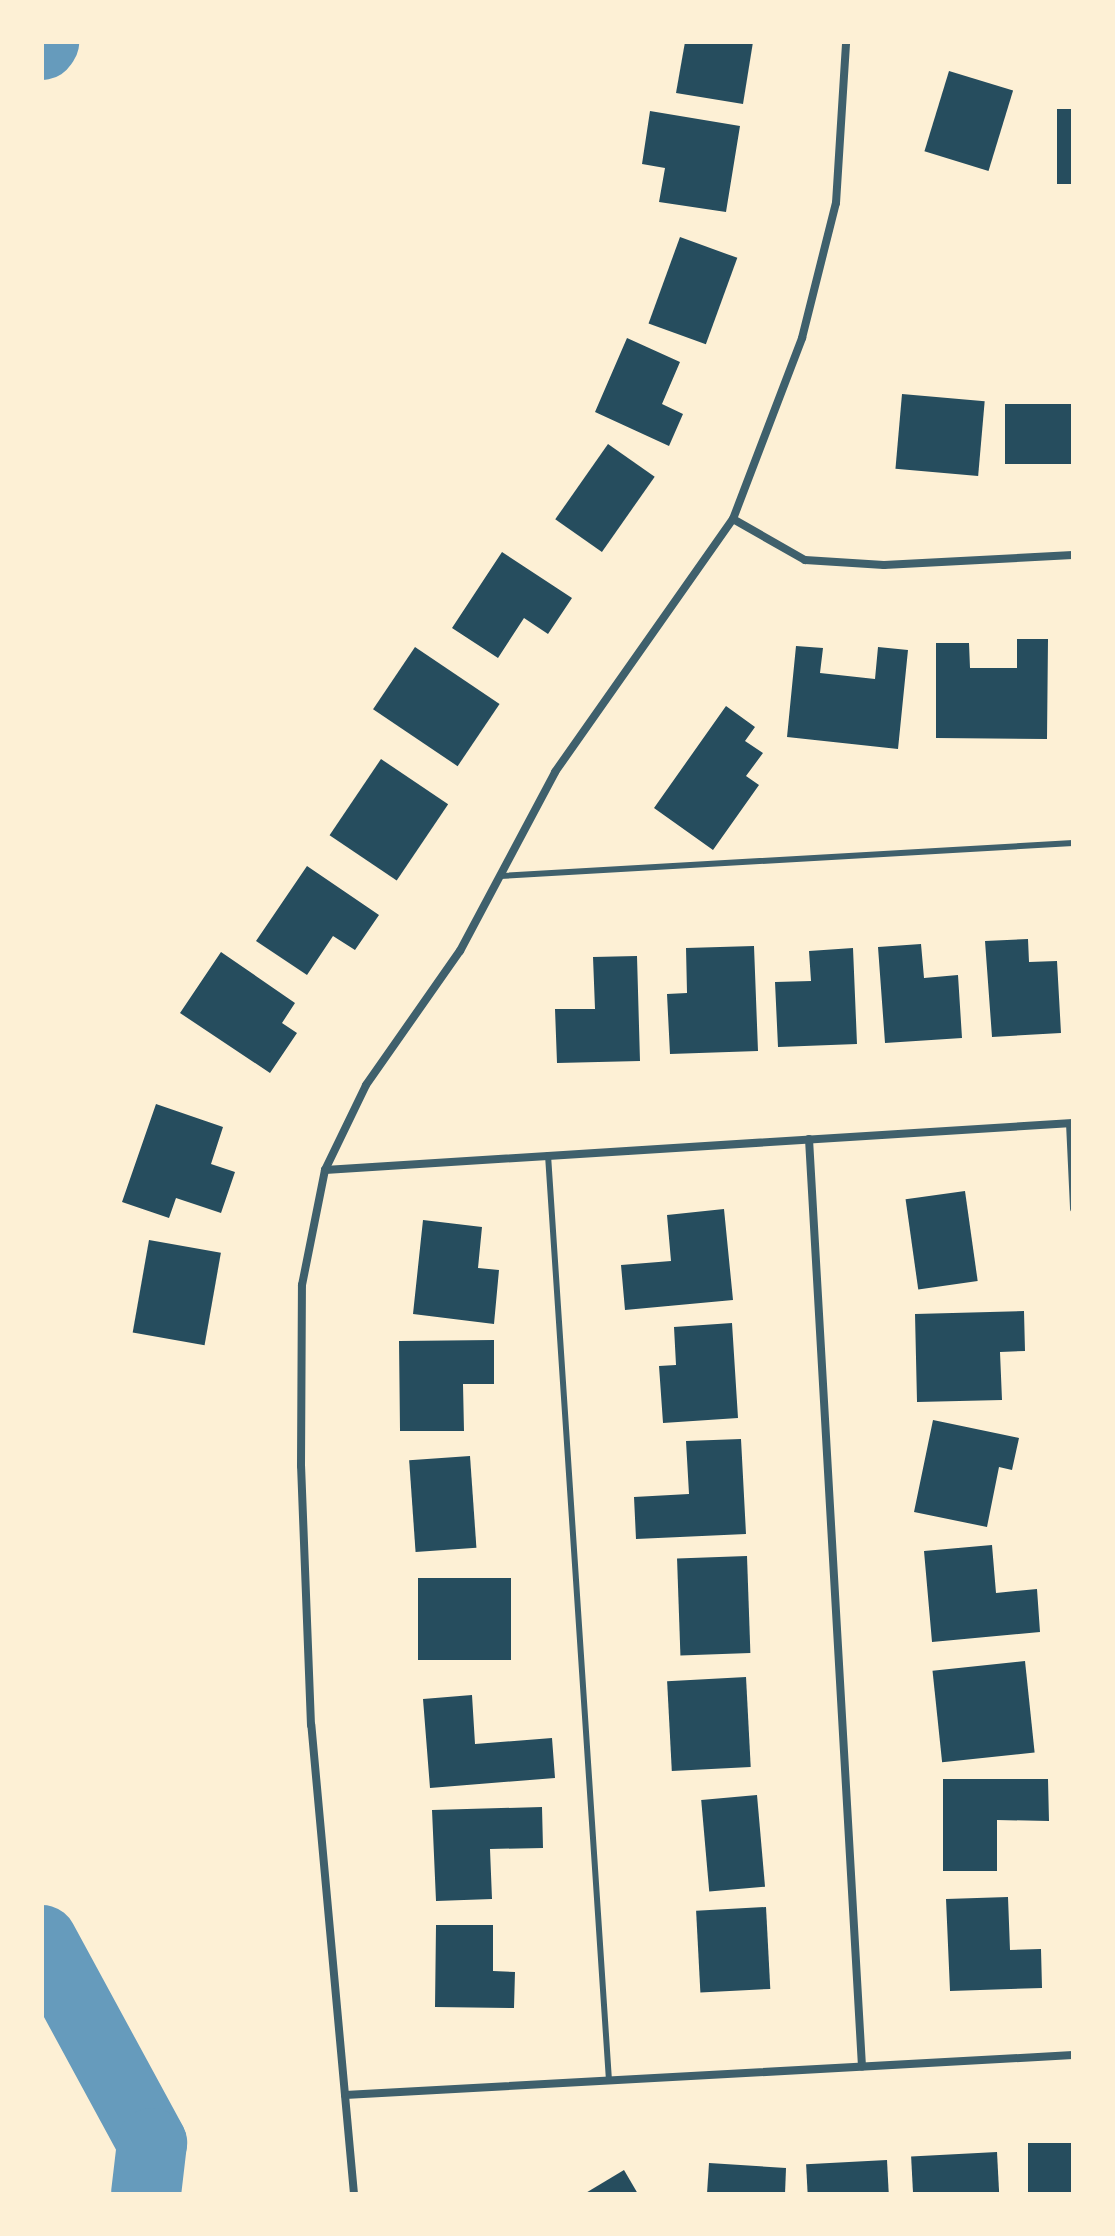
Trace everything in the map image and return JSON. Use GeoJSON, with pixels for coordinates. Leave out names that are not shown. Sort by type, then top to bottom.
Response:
{"type":"FeatureCollection","features":[{"type":"Feature","properties":{"kind":"street"},"geometry":{"type":"LineString","coordinates":[[354,2194],[311,1725],[301,1466],[302,1285],[325,1170],[366,1085],[460,951],[555,772],[733,519],[802,338],[836,203],[846,42]]}},
{"type":"Feature","properties":{"kind":"street"},"geometry":{"type":"LineString","coordinates":[[733,519],[805,560],[884,565],[1073,555]]}},
{"type":"Feature","properties":{"kind":"street"},"geometry":{"type":"LineString","coordinates":[[325,1170],[1071,1123]]}},
{"type":"Feature","properties":{"kind":"street"},"geometry":{"type":"LineString","coordinates":[[809,1139],[862,2066]]}},
{"type":"Feature","properties":{"kind":"street"},"geometry":{"type":"LineString","coordinates":[[345,2095],[1073,2055]]}},
{"type":"Feature","properties":{"kind":"lane"},"geometry":{"type":"LineString","coordinates":[[500,876],[1073,843]]}},
{"type":"Feature","properties":{"kind":"lane"},"geometry":{"type":"LineString","coordinates":[[1071,1123],[1073,1209]]}},
{"type":"Feature","properties":{"kind":"lane"},"geometry":{"type":"LineString","coordinates":[[548,1155],[609,2080]]}},
{"type":"Feature","properties":{"kind":"building"},"geometry":{"type":"Polygon","coordinates":[[[685,42],[753,42],[743,104],[676,93],[685,42]]]}},
{"type":"Feature","properties":{"kind":"building"},"geometry":{"type":"Polygon","coordinates":[[[949,71],[1013,91],[989,171],[924,151],[949,71]]]}},
{"type":"Feature","properties":{"kind":"building"},"geometry":{"type":"Polygon","coordinates":[[[1057,109],[1073,109],[1073,184],[1057,184],[1057,109]]]}},
{"type":"Feature","properties":{"kind":"building"},"geometry":{"type":"Polygon","coordinates":[[[650,111],[740,126],[726,212],[659,202],[665,168],[642,164],[650,111]]]}},
{"type":"Feature","properties":{"kind":"building"},"geometry":{"type":"Polygon","coordinates":[[[680,237],[737,258],[706,344],[649,323],[680,237]]]}},
{"type":"Feature","properties":{"kind":"building"},"geometry":{"type":"Polygon","coordinates":[[[627,338],[680,362],[662,404],[683,414],[669,446],[595,412],[627,338]]]}},
{"type":"Feature","properties":{"kind":"building"},"geometry":{"type":"Polygon","coordinates":[[[902,394],[985,401],[978,476],[895,469],[902,394]]]}},
{"type":"Feature","properties":{"kind":"building"},"geometry":{"type":"Polygon","coordinates":[[[1005,404],[1073,404],[1073,464],[1005,464],[1005,404]]]}},
{"type":"Feature","properties":{"kind":"building"},"geometry":{"type":"Polygon","coordinates":[[[608,444],[655,477],[602,552],[555,519],[608,444]]]}},
{"type":"Feature","properties":{"kind":"building"},"geometry":{"type":"Polygon","coordinates":[[[502,552],[572,598],[548,634],[524,618],[498,658],[452,628],[502,552]]]}},
{"type":"Feature","properties":{"kind":"building"},"geometry":{"type":"Polygon","coordinates":[[[1017,639],[1048,639],[1047,739],[936,738],[936,643],[969,643],[970,668],[1017,668],[1017,639]]]}},
{"type":"Feature","properties":{"kind":"building"},"geometry":{"type":"Polygon","coordinates":[[[796,646],[823,648],[820,673],[875,679],[878,647],[908,650],[898,749],[787,737],[796,646]]]}},
{"type":"Feature","properties":{"kind":"building"},"geometry":{"type":"Polygon","coordinates":[[[415,647],[500,704],[458,766],[373,709],[415,647]]]}},
{"type":"Feature","properties":{"kind":"building"},"geometry":{"type":"Polygon","coordinates":[[[726,706],[755,727],[745,741],[763,753],[746,776],[759,785],[713,850],[654,808],[726,706]]]}},
{"type":"Feature","properties":{"kind":"building"},"geometry":{"type":"Polygon","coordinates":[[[381,759],[448,804],[397,881],[330,835],[381,759]]]}},
{"type":"Feature","properties":{"kind":"building"},"geometry":{"type":"Polygon","coordinates":[[[307,866],[379,915],[355,950],[333,936],[307,975],[256,941],[307,866]]]}},
{"type":"Feature","properties":{"kind":"building"},"geometry":{"type":"Polygon","coordinates":[[[1028,939],[1029,962],[1057,961],[1061,1033],[992,1037],[985,941],[1028,939]]]}},
{"type":"Feature","properties":{"kind":"building"},"geometry":{"type":"Polygon","coordinates":[[[921,944],[924,978],[958,975],[962,1038],[885,1043],[878,947],[921,944]]]}},
{"type":"Feature","properties":{"kind":"building"},"geometry":{"type":"Polygon","coordinates":[[[754,946],[758,1051],[670,1054],[667,994],[687,993],[686,948],[754,946]]]}},
{"type":"Feature","properties":{"kind":"building"},"geometry":{"type":"Polygon","coordinates":[[[853,948],[857,1044],[778,1047],[775,982],[811,981],[809,951],[853,948]]]}},
{"type":"Feature","properties":{"kind":"building"},"geometry":{"type":"Polygon","coordinates":[[[221,952],[295,1003],[282,1023],[297,1033],[270,1073],[180,1013],[221,952]]]}},
{"type":"Feature","properties":{"kind":"building"},"geometry":{"type":"Polygon","coordinates":[[[637,956],[640,1061],[557,1063],[555,1009],[595,1009],[593,957],[637,956]]]}},
{"type":"Feature","properties":{"kind":"building"},"geometry":{"type":"Polygon","coordinates":[[[156,1104],[223,1127],[211,1164],[235,1172],[221,1213],[176,1198],[169,1218],[122,1202],[156,1104]]]}},
{"type":"Feature","properties":{"kind":"building"},"geometry":{"type":"Polygon","coordinates":[[[965,1191],[978,1281],[918,1289],[906,1199],[965,1191]]]}},
{"type":"Feature","properties":{"kind":"building"},"geometry":{"type":"Polygon","coordinates":[[[724,1209],[733,1300],[625,1310],[621,1265],[671,1261],[667,1215],[724,1209]]]}},
{"type":"Feature","properties":{"kind":"building"},"geometry":{"type":"Polygon","coordinates":[[[423,1220],[482,1227],[478,1268],[499,1270],[494,1324],[413,1314],[423,1220]]]}},
{"type":"Feature","properties":{"kind":"building"},"geometry":{"type":"Polygon","coordinates":[[[149,1240],[221,1253],[205,1345],[133,1333],[149,1240]]]}},
{"type":"Feature","properties":{"kind":"building"},"geometry":{"type":"Polygon","coordinates":[[[1024,1311],[1025,1351],[1000,1352],[1002,1400],[917,1402],[915,1314],[1024,1311]]]}},
{"type":"Feature","properties":{"kind":"building"},"geometry":{"type":"Polygon","coordinates":[[[732,1323],[738,1418],[663,1423],[659,1366],[676,1365],[674,1327],[732,1323]]]}},
{"type":"Feature","properties":{"kind":"building"},"geometry":{"type":"Polygon","coordinates":[[[494,1340],[494,1384],[463,1384],[464,1431],[400,1431],[399,1341],[494,1340]]]}},
{"type":"Feature","properties":{"kind":"building"},"geometry":{"type":"Polygon","coordinates":[[[933,1420],[1019,1438],[1012,1470],[999,1467],[987,1527],[914,1512],[933,1420]]]}},
{"type":"Feature","properties":{"kind":"building"},"geometry":{"type":"Polygon","coordinates":[[[741,1439],[746,1534],[636,1539],[634,1497],[689,1494],[686,1441],[741,1439]]]}},
{"type":"Feature","properties":{"kind":"building"},"geometry":{"type":"Polygon","coordinates":[[[470,1456],[476,1548],[416,1552],[409,1460],[470,1456]]]}},
{"type":"Feature","properties":{"kind":"building"},"geometry":{"type":"Polygon","coordinates":[[[992,1545],[996,1593],[1037,1589],[1040,1632],[932,1642],[924,1551],[992,1545]]]}},
{"type":"Feature","properties":{"kind":"building"},"geometry":{"type":"Polygon","coordinates":[[[747,1556],[750,1653],[680,1655],[677,1558],[747,1556]]]}},
{"type":"Feature","properties":{"kind":"building"},"geometry":{"type":"Polygon","coordinates":[[[418,1578],[511,1578],[511,1660],[418,1660],[418,1578]]]}},
{"type":"Feature","properties":{"kind":"building"},"geometry":{"type":"Polygon","coordinates":[[[1025,1661],[1035,1752],[942,1762],[933,1671],[1025,1661]]]}},
{"type":"Feature","properties":{"kind":"building"},"geometry":{"type":"Polygon","coordinates":[[[746,1677],[751,1767],[672,1771],[667,1681],[746,1677]]]}},
{"type":"Feature","properties":{"kind":"building"},"geometry":{"type":"Polygon","coordinates":[[[472,1695],[475,1744],[552,1738],[555,1778],[430,1788],[423,1699],[472,1695]]]}},
{"type":"Feature","properties":{"kind":"building"},"geometry":{"type":"Polygon","coordinates":[[[943,1779],[1048,1779],[1049,1821],[997,1820],[997,1871],[943,1871],[943,1779]]]}},
{"type":"Feature","properties":{"kind":"building"},"geometry":{"type":"Polygon","coordinates":[[[757,1795],[765,1887],[709,1892],[701,1800],[757,1795]]]}},
{"type":"Feature","properties":{"kind":"building"},"geometry":{"type":"Polygon","coordinates":[[[542,1807],[543,1848],[490,1849],[492,1899],[436,1901],[432,1810],[542,1807]]]}},
{"type":"Feature","properties":{"kind":"building"},"geometry":{"type":"Polygon","coordinates":[[[1008,1897],[1010,1950],[1041,1949],[1042,1988],[950,1991],[946,1899],[1008,1897]]]}},
{"type":"Feature","properties":{"kind":"building"},"geometry":{"type":"Polygon","coordinates":[[[766,1907],[770,1989],[700,1993],[696,1911],[766,1907]]]}},
{"type":"Feature","properties":{"kind":"building"},"geometry":{"type":"Polygon","coordinates":[[[436,1925],[493,1925],[493,1971],[515,1972],[514,2008],[435,2007],[436,1925]]]}},
{"type":"Feature","properties":{"kind":"building"},"geometry":{"type":"Polygon","coordinates":[[[1028,2143],[1073,2143],[1073,2194],[1028,2194],[1028,2143]]]}},
{"type":"Feature","properties":{"kind":"building"},"geometry":{"type":"Polygon","coordinates":[[[997,2152],[999,2194],[913,2194],[911,2157],[997,2152]]]}},
{"type":"Feature","properties":{"kind":"building"},"geometry":{"type":"Polygon","coordinates":[[[887,2160],[889,2194],[808,2194],[806,2164],[887,2160]]]}},
{"type":"Feature","properties":{"kind":"building"},"geometry":{"type":"Polygon","coordinates":[[[709,2163],[786,2168],[785,2194],[707,2194],[709,2163]]]}},
{"type":"Feature","properties":{"kind":"building"},"geometry":{"type":"Polygon","coordinates":[[[624,2170],[638,2194],[584,2194],[624,2170]]]}},
{"type":"Feature","properties":{"kind":"waterway"},"geometry":{"type":"LineString","coordinates":[[42,1940],[152,2143],[146,2194]]}}]}
